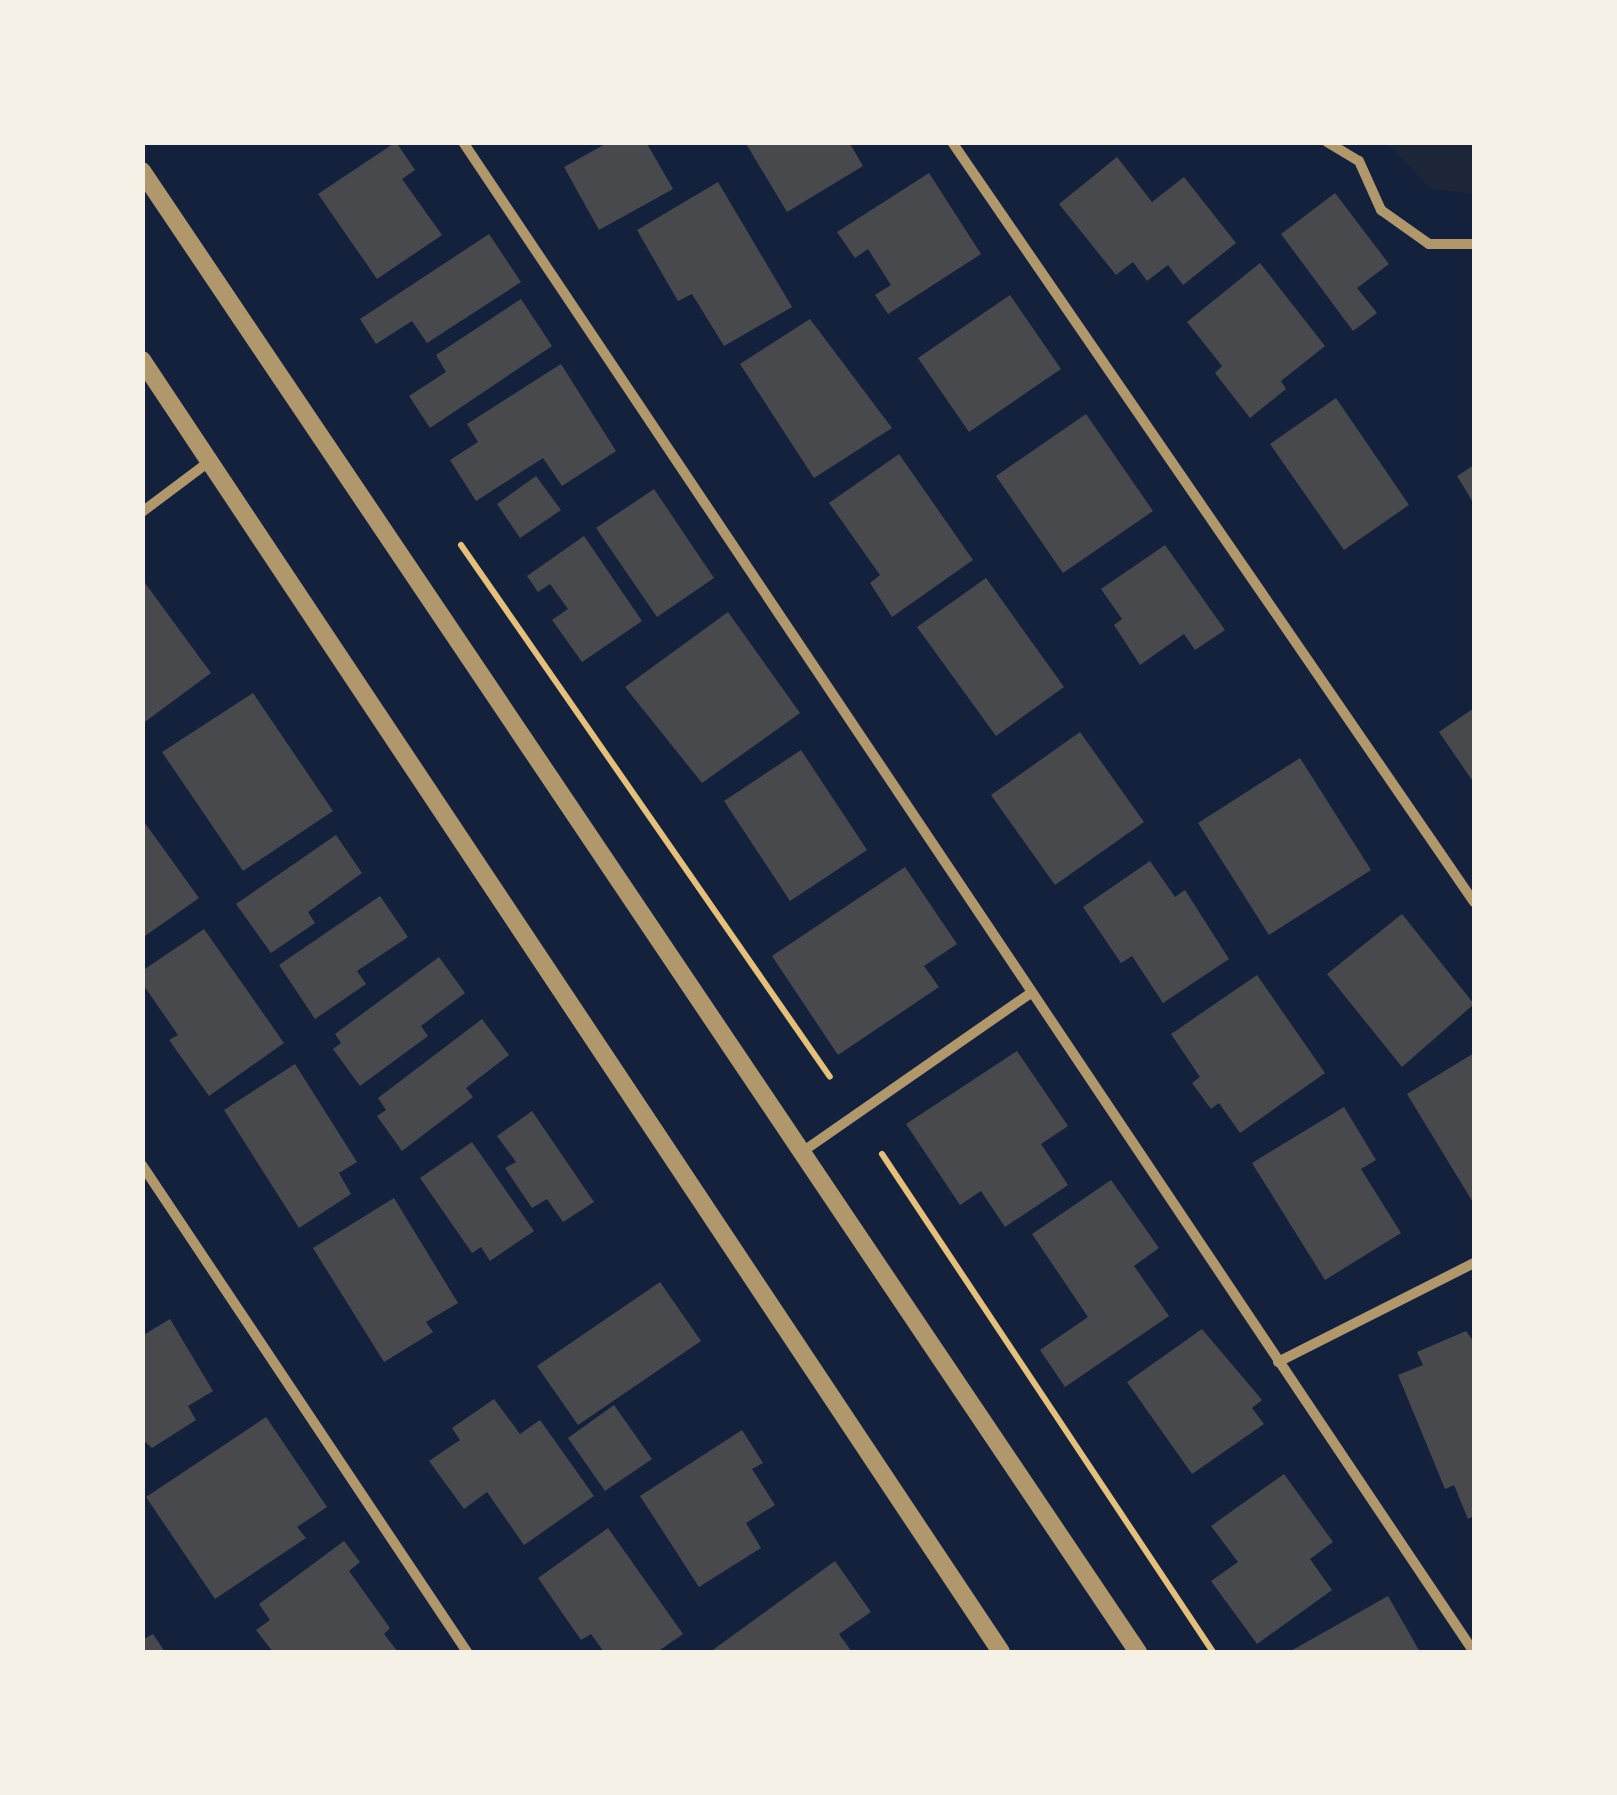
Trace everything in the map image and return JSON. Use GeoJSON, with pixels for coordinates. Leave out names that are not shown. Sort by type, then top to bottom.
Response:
{"type":"FeatureCollection","features":[{"type":"Feature","properties":{"kind":"street"},"geometry":{"type":"LineString","coordinates":[[464,142],[1474,1652]]}},
{"type":"Feature","properties":{"kind":"street"},"geometry":{"type":"LineString","coordinates":[[952,142],[1474,902]]}},
{"type":"Feature","properties":{"kind":"street"},"geometry":{"type":"LineString","coordinates":[[1327,142],[1359,161],[1381,210],[1429,244],[1474,244]]}},
{"type":"Feature","properties":{"kind":"street"},"geometry":{"type":"LineString","coordinates":[[142,171],[1138,1652]]}},
{"type":"Feature","properties":{"kind":"street"},"geometry":{"type":"LineString","coordinates":[[142,360],[1001,1652]]}},
{"type":"Feature","properties":{"kind":"street"},"geometry":{"type":"LineString","coordinates":[[142,512],[210,461]]}},
{"type":"Feature","properties":{"kind":"street"},"geometry":{"type":"LineString","coordinates":[[802,1152],[1031,993]]}},
{"type":"Feature","properties":{"kind":"street"},"geometry":{"type":"LineString","coordinates":[[142,1165],[467,1652]]}},
{"type":"Feature","properties":{"kind":"street"},"geometry":{"type":"LineString","coordinates":[[1278,1362],[1474,1263]]}},
{"type":"Feature","properties":{"kind":"path"},"geometry":{"type":"LineString","coordinates":[[458,542],[855,1115],[1213,1652]]}},
{"type":"Feature","properties":{"kind":"shaded area"},"geometry":{"type":"Polygon","coordinates":[[[1387,143],[1474,143],[1474,194],[1430,189],[1387,143]]]}},
{"type":"Feature","properties":{"kind":"building"},"geometry":{"type":"Polygon","coordinates":[[[396,142],[415,170],[402,179],[442,235],[377,279],[318,194],[396,142]]]}},
{"type":"Feature","properties":{"kind":"building"},"geometry":{"type":"Polygon","coordinates":[[[609,142],[646,142],[673,189],[599,230],[564,167],[609,142]]]}},
{"type":"Feature","properties":{"kind":"building"},"geometry":{"type":"Polygon","coordinates":[[[745,142],[849,142],[863,166],[787,212],[745,142]]]}},
{"type":"Feature","properties":{"kind":"building"},"geometry":{"type":"Polygon","coordinates":[[[1117,157],[1152,202],[1184,177],[1236,243],[1183,285],[1168,265],[1147,281],[1133,262],[1116,275],[1059,204],[1117,157]]]}},
{"type":"Feature","properties":{"kind":"building"},"geometry":{"type":"Polygon","coordinates":[[[929,173],[981,254],[888,314],[875,295],[891,285],[868,249],[855,258],[837,232],[929,173]]]}},
{"type":"Feature","properties":{"kind":"building"},"geometry":{"type":"Polygon","coordinates":[[[718,182],[792,307],[724,346],[692,294],[678,301],[637,230],[718,182]]]}},
{"type":"Feature","properties":{"kind":"building"},"geometry":{"type":"Polygon","coordinates":[[[1335,193],[1389,264],[1357,288],[1377,313],[1353,331],[1281,234],[1335,193]]]}},
{"type":"Feature","properties":{"kind":"building"},"geometry":{"type":"Polygon","coordinates":[[[489,234],[521,282],[427,343],[412,321],[376,344],[360,319],[489,234]]]}},
{"type":"Feature","properties":{"kind":"building"},"geometry":{"type":"Polygon","coordinates":[[[1260,263],[1325,346],[1281,381],[1286,389],[1250,418],[1215,373],[1222,366],[1187,322],[1260,263]]]}},
{"type":"Feature","properties":{"kind":"building"},"geometry":{"type":"Polygon","coordinates":[[[1010,295],[1061,369],[969,432],[918,358],[1010,295]]]}},
{"type":"Feature","properties":{"kind":"building"},"geometry":{"type":"Polygon","coordinates":[[[521,299],[552,346],[430,428],[409,396],[446,372],[436,355],[521,299]]]}},
{"type":"Feature","properties":{"kind":"building"},"geometry":{"type":"Polygon","coordinates":[[[810,319],[892,428],[814,478],[740,364],[810,319]]]}},
{"type":"Feature","properties":{"kind":"building"},"geometry":{"type":"Polygon","coordinates":[[[561,364],[616,451],[562,486],[543,458],[476,501],[450,460],[478,442],[467,424],[561,364]]]}},
{"type":"Feature","properties":{"kind":"building"},"geometry":{"type":"Polygon","coordinates":[[[1336,398],[1409,505],[1344,550],[1270,444],[1336,398]]]}},
{"type":"Feature","properties":{"kind":"building"},"geometry":{"type":"Polygon","coordinates":[[[1086,414],[1153,511],[1063,573],[996,476],[1086,414]]]}},
{"type":"Feature","properties":{"kind":"building"},"geometry":{"type":"Polygon","coordinates":[[[899,454],[973,560],[892,617],[870,583],[880,575],[829,503],[899,454]]]}},
{"type":"Feature","properties":{"kind":"building"},"geometry":{"type":"Polygon","coordinates":[[[1474,465],[1474,504],[1457,476],[1474,465]]]}},
{"type":"Feature","properties":{"kind":"building"},"geometry":{"type":"Polygon","coordinates":[[[536,476],[561,510],[520,538],[497,504],[536,476]]]}},
{"type":"Feature","properties":{"kind":"building"},"geometry":{"type":"Polygon","coordinates":[[[654,489],[714,578],[657,617],[596,528],[654,489]]]}},
{"type":"Feature","properties":{"kind":"building"},"geometry":{"type":"Polygon","coordinates":[[[584,536],[642,621],[582,662],[552,620],[568,609],[550,584],[538,592],[527,576],[584,536]]]}},
{"type":"Feature","properties":{"kind":"building"},"geometry":{"type":"Polygon","coordinates":[[[1165,545],[1225,630],[1195,650],[1184,634],[1140,665],[1114,625],[1122,619],[1101,589],[1165,545]]]}},
{"type":"Feature","properties":{"kind":"building"},"geometry":{"type":"Polygon","coordinates":[[[986,578],[1064,687],[996,736],[917,627],[986,578]]]}},
{"type":"Feature","properties":{"kind":"building"},"geometry":{"type":"Polygon","coordinates":[[[142,579],[211,673],[142,724],[142,579]]]}},
{"type":"Feature","properties":{"kind":"building"},"geometry":{"type":"Polygon","coordinates":[[[728,612],[800,713],[702,783],[625,687],[728,612]]]}},
{"type":"Feature","properties":{"kind":"building"},"geometry":{"type":"Polygon","coordinates":[[[253,693],[333,811],[243,871],[162,752],[253,693]]]}},
{"type":"Feature","properties":{"kind":"building"},"geometry":{"type":"Polygon","coordinates":[[[1474,708],[1474,783],[1439,732],[1474,708]]]}},
{"type":"Feature","properties":{"kind":"building"},"geometry":{"type":"Polygon","coordinates":[[[1080,732],[1144,822],[1055,885],[991,795],[1080,732]]]}},
{"type":"Feature","properties":{"kind":"building"},"geometry":{"type":"Polygon","coordinates":[[[801,750],[867,850],[790,901],[724,801],[801,750]]]}},
{"type":"Feature","properties":{"kind":"building"},"geometry":{"type":"Polygon","coordinates":[[[1300,758],[1371,870],[1269,935],[1198,823],[1300,758]]]}},
{"type":"Feature","properties":{"kind":"building"},"geometry":{"type":"Polygon","coordinates":[[[142,819],[199,898],[142,938],[142,819]]]}},
{"type":"Feature","properties":{"kind":"building"},"geometry":{"type":"Polygon","coordinates":[[[336,835],[362,873],[308,912],[315,923],[271,953],[236,904],[336,835]]]}},
{"type":"Feature","properties":{"kind":"building"},"geometry":{"type":"Polygon","coordinates":[[[1150,861],[1175,897],[1185,890],[1229,959],[1163,1003],[1132,956],[1121,963],[1083,907],[1150,861]]]}},
{"type":"Feature","properties":{"kind":"building"},"geometry":{"type":"Polygon","coordinates":[[[905,867],[957,944],[924,966],[939,987],[838,1055],[772,956],[905,867]]]}},
{"type":"Feature","properties":{"kind":"building"},"geometry":{"type":"Polygon","coordinates":[[[380,896],[408,937],[357,971],[366,984],[315,1019],[279,965],[380,896]]]}},
{"type":"Feature","properties":{"kind":"building"},"geometry":{"type":"Polygon","coordinates":[[[1402,914],[1474,1004],[1402,1067],[1327,974],[1402,914]]]}},
{"type":"Feature","properties":{"kind":"building"},"geometry":{"type":"Polygon","coordinates":[[[204,929],[284,1043],[209,1096],[169,1040],[178,1035],[142,983],[142,971],[204,929]]]}},
{"type":"Feature","properties":{"kind":"building"},"geometry":{"type":"Polygon","coordinates":[[[439,957],[465,993],[421,1026],[428,1036],[360,1086],[333,1049],[341,1043],[335,1034],[439,957]]]}},
{"type":"Feature","properties":{"kind":"building"},"geometry":{"type":"Polygon","coordinates":[[[1257,975],[1325,1073],[1240,1133],[1219,1103],[1211,1109],[1192,1083],[1200,1077],[1171,1034],[1257,975]]]}},
{"type":"Feature","properties":{"kind":"building"},"geometry":{"type":"Polygon","coordinates":[[[482,1019],[509,1055],[466,1088],[473,1097],[402,1151],[377,1116],[386,1110],[378,1098],[482,1019]]]}},
{"type":"Feature","properties":{"kind":"building"},"geometry":{"type":"Polygon","coordinates":[[[1017,1051],[1068,1126],[1041,1144],[1068,1185],[1005,1227],[981,1191],[960,1205],[906,1124],[1017,1051]]]}},
{"type":"Feature","properties":{"kind":"building"},"geometry":{"type":"Polygon","coordinates":[[[1474,1053],[1474,1204],[1407,1094],[1474,1053]]]}},
{"type":"Feature","properties":{"kind":"building"},"geometry":{"type":"Polygon","coordinates":[[[295,1064],[357,1162],[339,1173],[351,1194],[299,1228],[224,1110],[295,1064]]]}},
{"type":"Feature","properties":{"kind":"building"},"geometry":{"type":"Polygon","coordinates":[[[1344,1107],[1376,1160],[1361,1169],[1401,1233],[1325,1280],[1252,1163],[1344,1107]]]}},
{"type":"Feature","properties":{"kind":"building"},"geometry":{"type":"Polygon","coordinates":[[[532,1111],[594,1202],[563,1222],[547,1199],[532,1208],[505,1168],[516,1162],[497,1136],[532,1111]]]}},
{"type":"Feature","properties":{"kind":"building"},"geometry":{"type":"Polygon","coordinates":[[[472,1142],[534,1231],[490,1261],[481,1247],[472,1253],[420,1178],[472,1142]]]}},
{"type":"Feature","properties":{"kind":"building"},"geometry":{"type":"Polygon","coordinates":[[[1111,1180],[1159,1248],[1134,1266],[1169,1316],[1065,1387],[1040,1350],[1088,1317],[1032,1234],[1111,1180]]]}},
{"type":"Feature","properties":{"kind":"building"},"geometry":{"type":"Polygon","coordinates":[[[394,1198],[458,1303],[426,1322],[433,1332],[384,1362],[313,1248],[394,1198]]]}},
{"type":"Feature","properties":{"kind":"building"},"geometry":{"type":"Polygon","coordinates":[[[660,1282],[701,1341],[578,1425],[537,1366],[660,1282]]]}},
{"type":"Feature","properties":{"kind":"building"},"geometry":{"type":"Polygon","coordinates":[[[170,1319],[213,1391],[188,1406],[196,1420],[152,1448],[142,1439],[142,1336],[170,1319]]]}},
{"type":"Feature","properties":{"kind":"building"},"geometry":{"type":"Polygon","coordinates":[[[1202,1329],[1262,1400],[1252,1408],[1264,1424],[1192,1474],[1127,1382],[1202,1329]]]}},
{"type":"Feature","properties":{"kind":"building"},"geometry":{"type":"Polygon","coordinates":[[[1466,1331],[1474,1342],[1474,1516],[1468,1519],[1454,1485],[1445,1489],[1398,1375],[1423,1365],[1417,1352],[1466,1331]]]}},
{"type":"Feature","properties":{"kind":"building"},"geometry":{"type":"Polygon","coordinates":[[[494,1399],[520,1434],[540,1420],[594,1496],[524,1545],[487,1492],[464,1509],[429,1461],[460,1440],[452,1428],[494,1399]]]}},
{"type":"Feature","properties":{"kind":"building"},"geometry":{"type":"Polygon","coordinates":[[[614,1405],[652,1459],[605,1491],[568,1438],[614,1405]]]}},
{"type":"Feature","properties":{"kind":"building"},"geometry":{"type":"Polygon","coordinates":[[[266,1417],[327,1507],[297,1527],[306,1538],[215,1599],[146,1497],[266,1417]]]}},
{"type":"Feature","properties":{"kind":"building"},"geometry":{"type":"Polygon","coordinates":[[[742,1430],[763,1463],[752,1469],[775,1505],[746,1523],[761,1548],[699,1587],[640,1496],[742,1430]]]}},
{"type":"Feature","properties":{"kind":"building"},"geometry":{"type":"Polygon","coordinates":[[[1284,1474],[1333,1542],[1310,1559],[1332,1590],[1257,1644],[1211,1581],[1238,1562],[1211,1526],[1284,1474]]]}},
{"type":"Feature","properties":{"kind":"building"},"geometry":{"type":"Polygon","coordinates":[[[608,1528],[683,1634],[657,1652],[604,1652],[591,1634],[581,1640],[538,1578],[608,1528]]]}},
{"type":"Feature","properties":{"kind":"building"},"geometry":{"type":"Polygon","coordinates":[[[344,1541],[360,1562],[349,1571],[390,1628],[384,1634],[398,1652],[273,1652],[256,1630],[270,1620],[259,1604],[344,1541]]]}},
{"type":"Feature","properties":{"kind":"building"},"geometry":{"type":"Polygon","coordinates":[[[835,1561],[871,1612],[839,1634],[852,1652],[710,1652],[835,1561]]]}},
{"type":"Feature","properties":{"kind":"building"},"geometry":{"type":"Polygon","coordinates":[[[1388,1596],[1420,1652],[1289,1652],[1388,1596]]]}},
{"type":"Feature","properties":{"kind":"building"},"geometry":{"type":"Polygon","coordinates":[[[153,1634],[165,1652],[142,1652],[142,1640],[153,1634]]]}}]}
